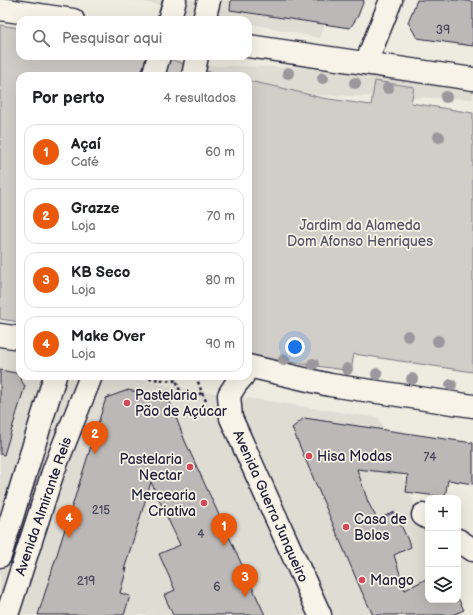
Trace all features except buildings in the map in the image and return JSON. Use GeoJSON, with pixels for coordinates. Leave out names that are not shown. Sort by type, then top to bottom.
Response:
{"type":"FeatureCollection","features":[{"type":"Feature","properties":{"kind":"main road"},"geometry":{"type":"LineString","coordinates":[[171,16],[175,0]]}},
{"type":"Feature","properties":{"kind":"main road"},"geometry":{"type":"LineString","coordinates":[[205,16],[209,0]]}},
{"type":"Feature","properties":{"kind":"main road"},"geometry":{"type":"LineString","coordinates":[[366,63],[390,0]]}},
{"type":"Feature","properties":{"kind":"main road"},"geometry":{"type":"LineString","coordinates":[[0,9],[46,16]]}},
{"type":"Feature","properties":{"kind":"main road"},"geometry":{"type":"LineString","coordinates":[[252,47],[473,79]]}},
{"type":"Feature","properties":{"kind":"main road"},"geometry":{"type":"LineString","coordinates":[[153,72],[158,60]]}},
{"type":"Feature","properties":{"kind":"main road"},"geometry":{"type":"LineString","coordinates":[[194,72],[196,60]]}},
{"type":"Feature","properties":{"kind":"main road"},"geometry":{"type":"LineString","coordinates":[[0,335],[16,337]]}},
{"type":"Feature","properties":{"kind":"main road"},"geometry":{"type":"LineString","coordinates":[[252,371],[330,385],[473,406]]}},
{"type":"Feature","properties":{"kind":"main road","name":"Avenida Almirante Reis"},"geometry":{"type":"LineString","coordinates":[[0,556],[53,380]]}},
{"type":"Feature","properties":{"kind":"main road","name":"Avenida Almirante Reis"},"geometry":{"type":"LineString","coordinates":[[7,615],[52,472],[89,380]]}},
{"type":"Feature","properties":{"kind":"main road"},"geometry":{"type":"LineString","coordinates":[[230,395],[239,380]]}},
{"type":"Feature","properties":{"kind":"main road","name":"Avenida Guerra Junqueiro"},"geometry":{"type":"LineString","coordinates":[[230,395],[231,418],[320,615]]}},
{"type":"Feature","properties":{"kind":"main road"},"geometry":{"type":"LineString","coordinates":[[461,542],[473,550]]}},
{"type":"Feature","properties":{"kind":"path"},"geometry":{"type":"LineString","coordinates":[[165,380],[177,381],[183,400],[202,393],[218,399],[230,395]]}},
{"type":"Feature","properties":{"kind":"path"},"geometry":{"type":"LineString","coordinates":[[197,380],[202,393]]}},
{"type":"Feature","properties":{"kind":"shaded area"},"geometry":{"type":"Polygon","coordinates":[[[135,0],[332,0],[320,38],[252,24],[252,16],[212,16],[197,13],[196,16],[170,16],[173,8],[135,0]]]}},
{"type":"Feature","properties":{"kind":"shaded area"},"geometry":{"type":"Polygon","coordinates":[[[130,60],[183,60],[181,65],[473,71],[473,99],[313,95],[252,101],[252,72],[48,72],[130,60]]]}},
{"type":"Feature","properties":{"kind":"shaded area"},"geometry":{"type":"Polygon","coordinates":[[[0,347],[16,351],[16,380],[141,380],[168,386],[379,418],[425,530],[425,603],[455,603],[461,615],[0,615],[0,347]]]}},
{"type":"Feature","properties":{"kind":"green space"},"geometry":{"type":"Polygon","coordinates":[[[0,25],[16,27],[16,60],[172,60],[210,72],[16,72],[16,321],[0,319],[0,25]]]}},
{"type":"Feature","properties":{"kind":"green space","name":"Jardim da Alameda Dom Afonso Henriques"},"geometry":{"type":"Polygon","coordinates":[[[375,81],[414,87],[411,103],[473,113],[473,372],[354,354],[351,371],[252,357],[252,82],[322,98],[371,105],[375,81]]]}},
{"type":"Feature","properties":{"kind":"place","name":"Pastelaria Pão de Açúcar"},"geometry":{"type":"Point","coordinates":[127,403]}},
{"type":"Feature","properties":{"kind":"place","name":"Grazze"},"geometry":{"type":"Point","coordinates":[95,454]}},
{"type":"Feature","properties":{"kind":"place","name":"Hisa Modas"},"geometry":{"type":"Point","coordinates":[309,456]}},
{"type":"Feature","properties":{"kind":"place","name":"Pastelaria Nectar"},"geometry":{"type":"Point","coordinates":[190,467]}},
{"type":"Feature","properties":{"kind":"place","name":"Mercearia Criativa"},"geometry":{"type":"Point","coordinates":[204,503]}},
{"type":"Feature","properties":{"kind":"place","name":"Casa de Bolos"},"geometry":{"type":"Point","coordinates":[346,527]}},
{"type":"Feature","properties":{"kind":"place","name":"Make Over"},"geometry":{"type":"Point","coordinates":[69,538]}},
{"type":"Feature","properties":{"kind":"place","name":"Açaí"},"geometry":{"type":"Point","coordinates":[224,546]}},
{"type":"Feature","properties":{"kind":"place","name":"Mango"},"geometry":{"type":"Point","coordinates":[362,580]}},
{"type":"Feature","properties":{"kind":"place","name":"KB Seco"},"geometry":{"type":"Point","coordinates":[245,597]}}]}
